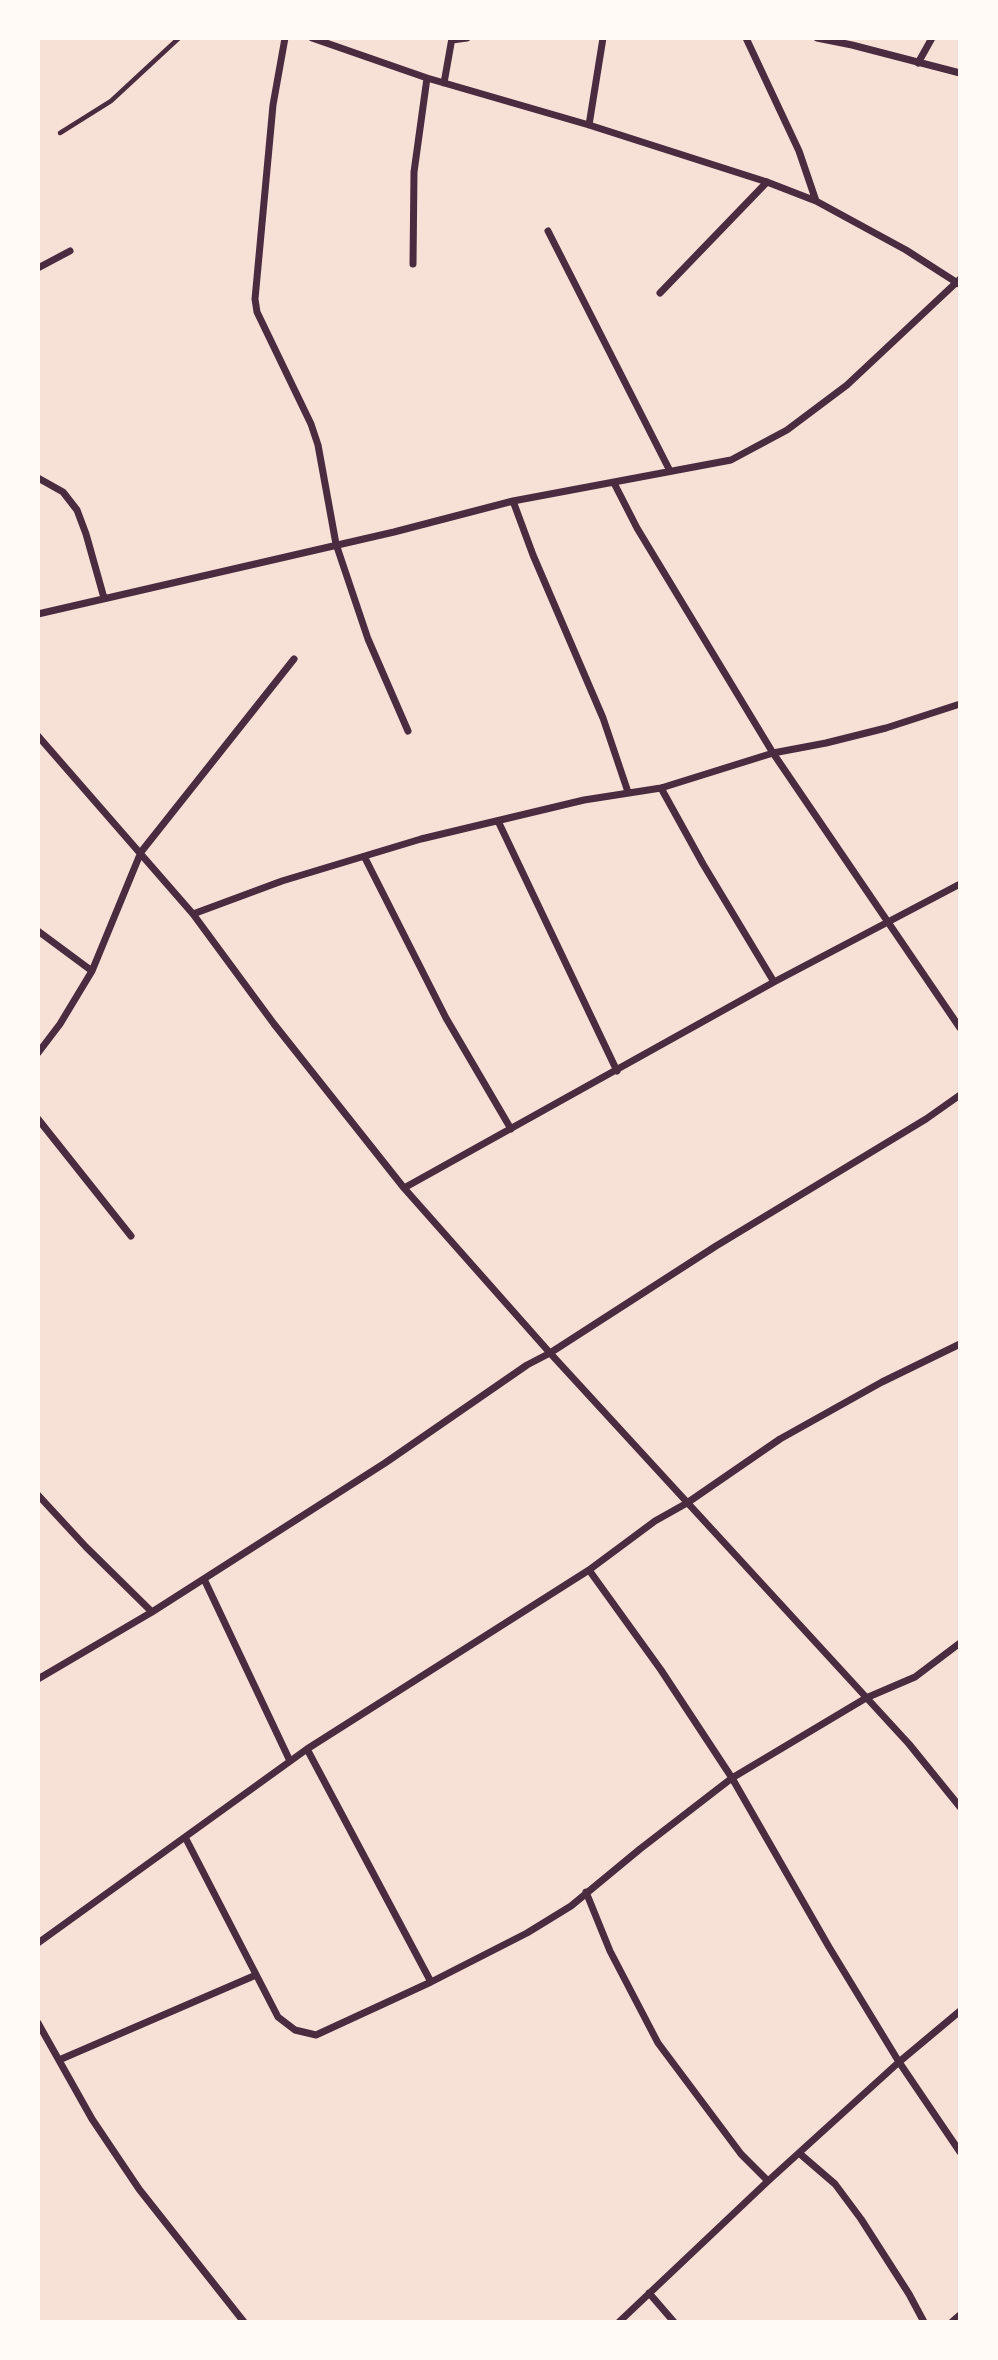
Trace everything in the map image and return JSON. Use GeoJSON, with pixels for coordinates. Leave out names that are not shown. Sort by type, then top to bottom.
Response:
{"type":"FeatureCollection","features":[{"type":"Feature","properties":{"kind":"street"},"geometry":{"type":"LineString","coordinates":[[285,38],[273,105],[255,299],[257,312],[311,424],[318,445],[337,544],[368,639],[408,731]]}},
{"type":"Feature","properties":{"kind":"street"},"geometry":{"type":"LineString","coordinates":[[38,614],[513,500],[731,460],[787,430],[847,385],[959,282],[816,201],[589,125],[427,78],[312,38]]}},
{"type":"Feature","properties":{"kind":"street"},"geometry":{"type":"LineString","coordinates":[[444,83],[452,39],[467,38]]}},
{"type":"Feature","properties":{"kind":"street"},"geometry":{"type":"LineString","coordinates":[[589,125],[603,38]]}},
{"type":"Feature","properties":{"kind":"street"},"geometry":{"type":"LineString","coordinates":[[746,38],[799,151],[816,201]]}},
{"type":"Feature","properties":{"kind":"street"},"geometry":{"type":"LineString","coordinates":[[817,38],[960,73]]}},
{"type":"Feature","properties":{"kind":"street"},"geometry":{"type":"LineString","coordinates":[[918,63],[932,38]]}},
{"type":"Feature","properties":{"kind":"street"},"geometry":{"type":"LineString","coordinates":[[413,264],[414,172],[427,78]]}},
{"type":"Feature","properties":{"kind":"street"},"geometry":{"type":"LineString","coordinates":[[660,293],[767,183]]}},
{"type":"Feature","properties":{"kind":"street"},"geometry":{"type":"LineString","coordinates":[[548,231],[670,471]]}},
{"type":"Feature","properties":{"kind":"street"},"geometry":{"type":"LineString","coordinates":[[38,268],[70,251]]}},
{"type":"Feature","properties":{"kind":"street"},"geometry":{"type":"LineString","coordinates":[[38,478],[63,492],[78,510],[104,598]]}},
{"type":"Feature","properties":{"kind":"street"},"geometry":{"type":"LineString","coordinates":[[614,483],[676,595],[773,753],[960,1028]]}},
{"type":"Feature","properties":{"kind":"street"},"geometry":{"type":"LineString","coordinates":[[513,500],[533,555],[603,718],[628,792]]}},
{"type":"Feature","properties":{"kind":"street"},"geometry":{"type":"LineString","coordinates":[[38,1053],[60,1024],[92,971],[141,852],[294,659]]}},
{"type":"Feature","properties":{"kind":"street"},"geometry":{"type":"LineString","coordinates":[[193,914],[282,881],[421,839],[628,792],[661,788],[773,753],[886,728],[960,704]]}},
{"type":"Feature","properties":{"kind":"street"},"geometry":{"type":"LineString","coordinates":[[38,736],[193,914],[274,1024],[404,1188],[550,1353],[909,1744],[960,1807]]}},
{"type":"Feature","properties":{"kind":"street"},"geometry":{"type":"LineString","coordinates":[[661,788],[774,982]]}},
{"type":"Feature","properties":{"kind":"street"},"geometry":{"type":"LineString","coordinates":[[498,821],[617,1071]]}},
{"type":"Feature","properties":{"kind":"street"},"geometry":{"type":"LineString","coordinates":[[365,858],[446,1018],[511,1129]]}},
{"type":"Feature","properties":{"kind":"street"},"geometry":{"type":"LineString","coordinates":[[404,1188],[774,982],[960,884]]}},
{"type":"Feature","properties":{"kind":"street"},"geometry":{"type":"LineString","coordinates":[[38,931],[92,971]]}},
{"type":"Feature","properties":{"kind":"street"},"geometry":{"type":"LineString","coordinates":[[38,1679],[152,1612],[385,1462],[527,1365],[716,1246],[926,1119],[960,1095]]}},
{"type":"Feature","properties":{"kind":"street"},"geometry":{"type":"LineString","coordinates":[[38,1119],[131,1236]]}},
{"type":"Feature","properties":{"kind":"street"},"geometry":{"type":"LineString","coordinates":[[38,1943],[307,1749],[589,1570],[656,1521],[780,1439],[882,1382],[960,1344]]}},
{"type":"Feature","properties":{"kind":"street"},"geometry":{"type":"LineString","coordinates":[[38,1494],[86,1547],[152,1612]]}},
{"type":"Feature","properties":{"kind":"street"},"geometry":{"type":"LineString","coordinates":[[589,1570],[661,1670],[732,1777],[829,1947],[899,2062],[960,2152]]}},
{"type":"Feature","properties":{"kind":"street"},"geometry":{"type":"LineString","coordinates":[[204,1579],[290,1761]]}},
{"type":"Feature","properties":{"kind":"street"},"geometry":{"type":"LineString","coordinates":[[185,1837],[278,2017],[295,2030],[316,2035],[431,1982],[527,1933],[571,1906],[732,1777],[866,1698],[915,1677],[960,1643]]}},
{"type":"Feature","properties":{"kind":"street"},"geometry":{"type":"LineString","coordinates":[[307,1749],[431,1982]]}},
{"type":"Feature","properties":{"kind":"street"},"geometry":{"type":"LineString","coordinates":[[586,1892],[610,1951],[658,2043],[741,2154],[768,2181]]}},
{"type":"Feature","properties":{"kind":"street"},"geometry":{"type":"LineString","coordinates":[[59,2060],[256,1975]]}},
{"type":"Feature","properties":{"kind":"street"},"geometry":{"type":"LineString","coordinates":[[619,2322],[768,2181],[899,2062],[960,2011]]}},
{"type":"Feature","properties":{"kind":"street"},"geometry":{"type":"LineString","coordinates":[[38,2023],[93,2119],[139,2189],[244,2322]]}},
{"type":"Feature","properties":{"kind":"street"},"geometry":{"type":"LineString","coordinates":[[799,2153],[835,2183],[909,2294],[924,2322]]}},
{"type":"Feature","properties":{"kind":"street"},"geometry":{"type":"LineString","coordinates":[[649,2293],[674,2322]]}},
{"type":"Feature","properties":{"kind":"street"},"geometry":{"type":"LineString","coordinates":[[952,2322],[960,2315]]}},
{"type":"Feature","properties":{"kind":"lane"},"geometry":{"type":"LineString","coordinates":[[60,133],[111,101],[179,38]]}}]}
